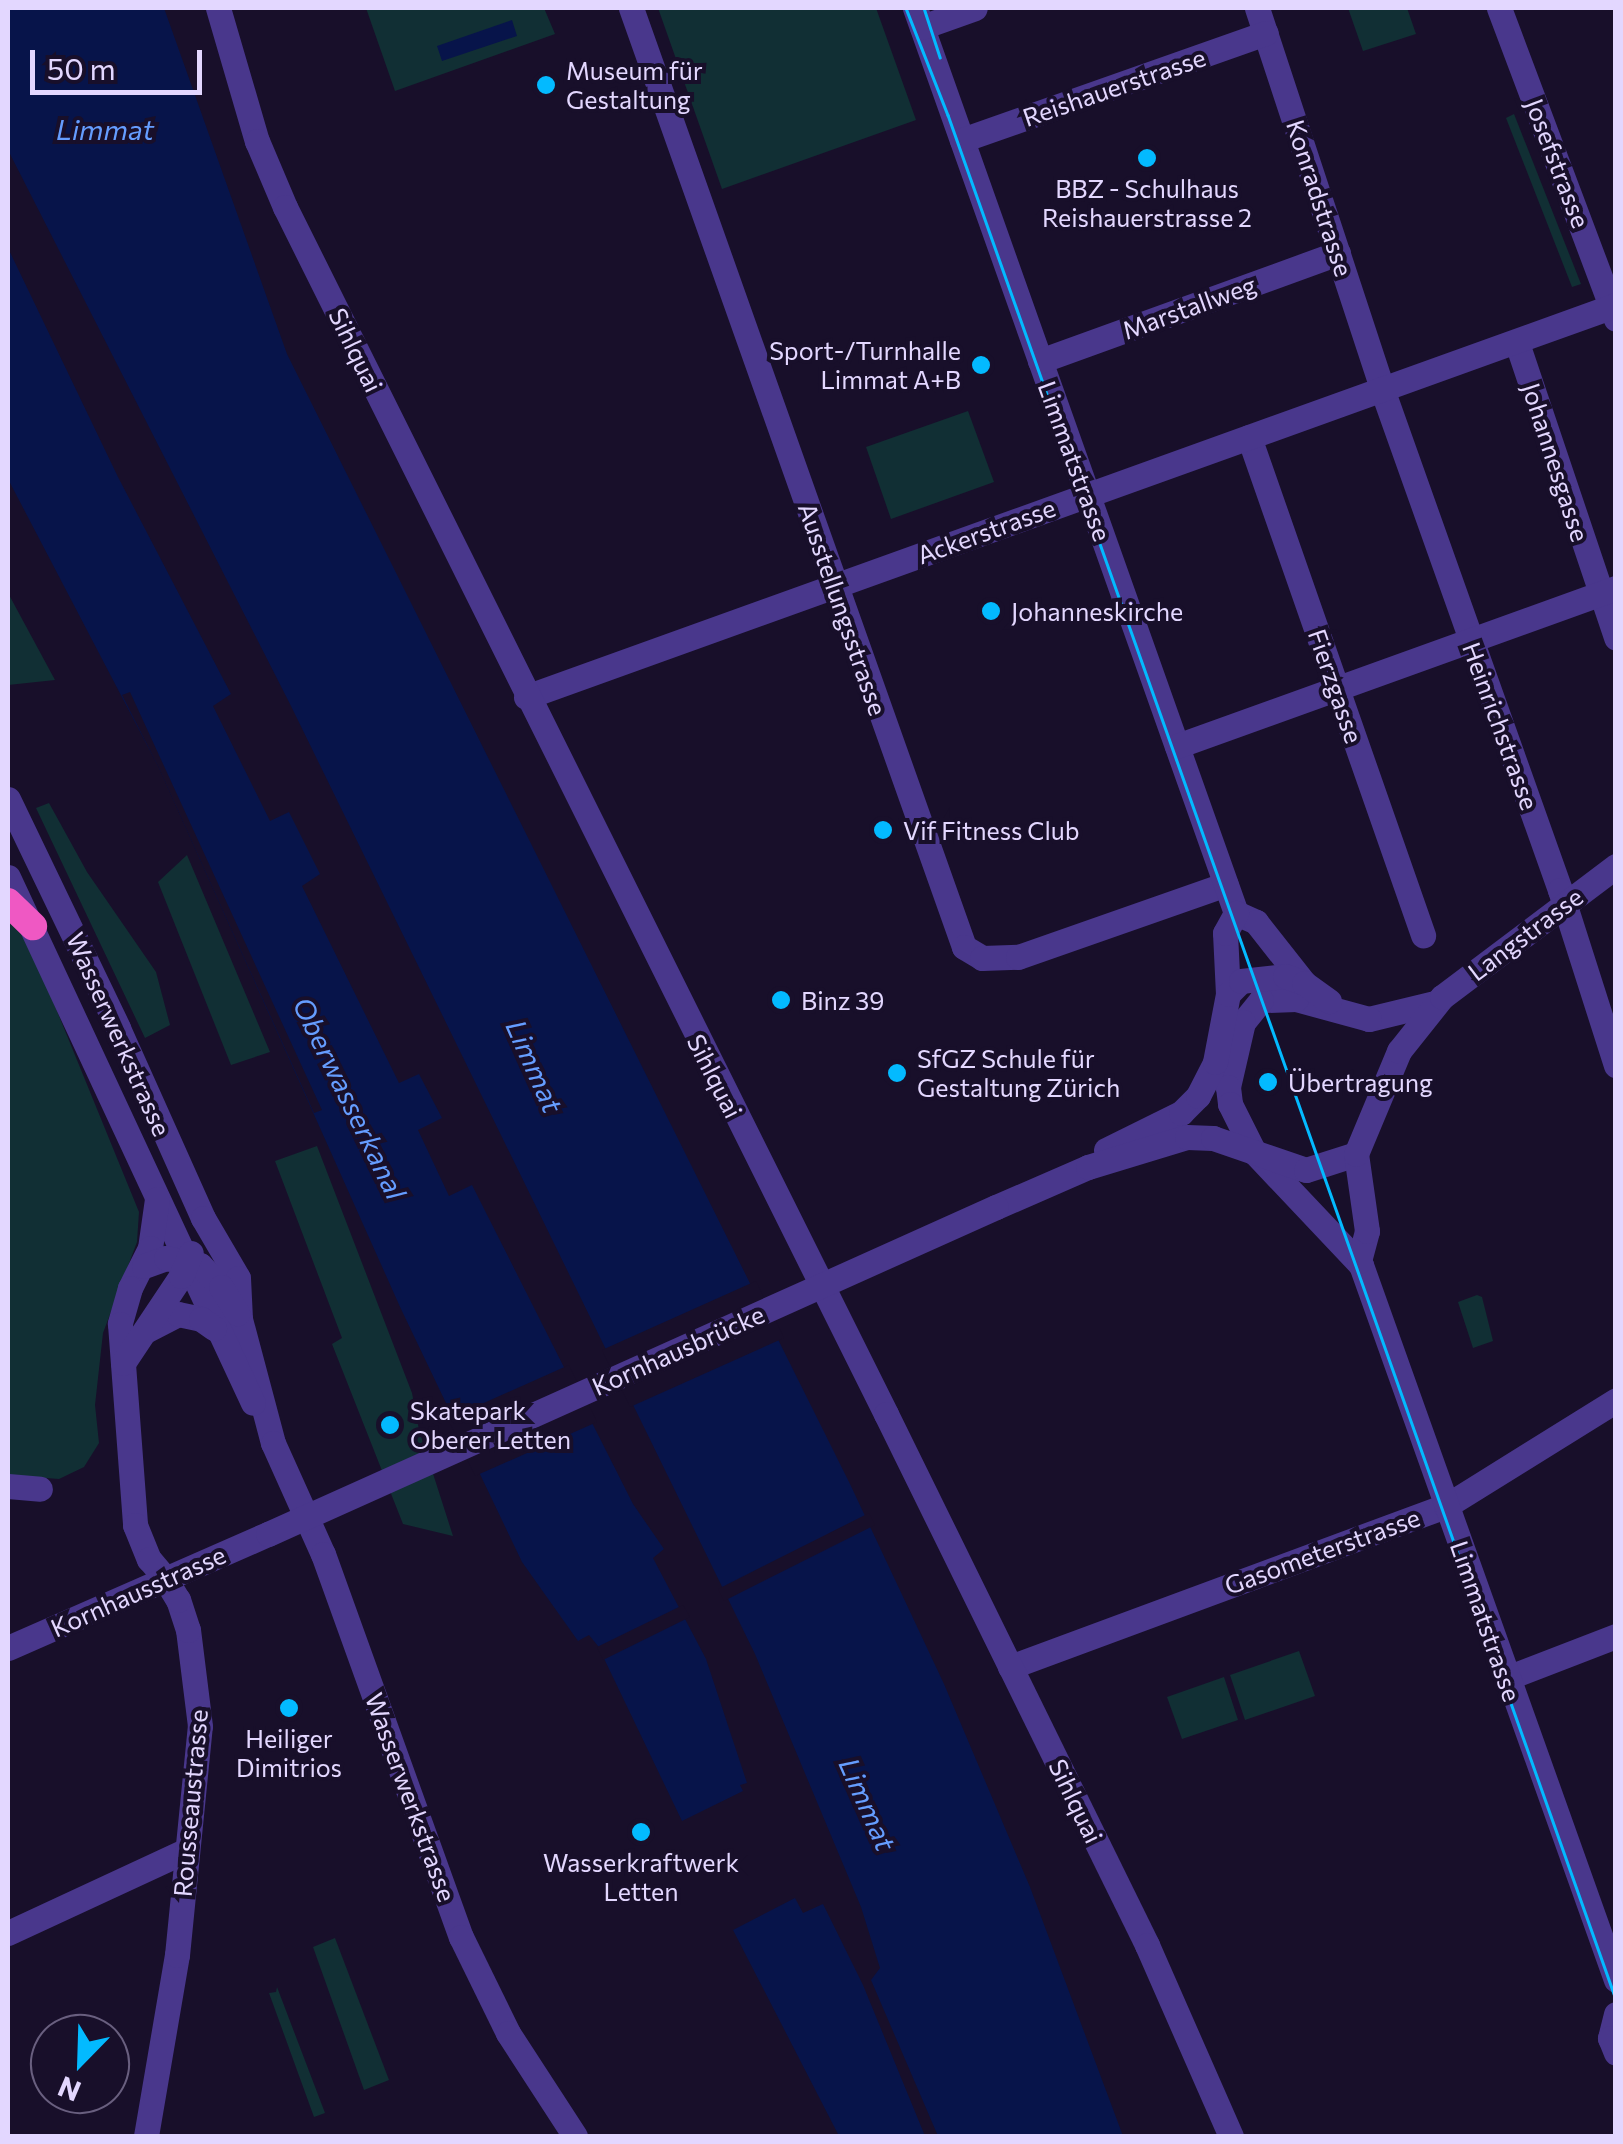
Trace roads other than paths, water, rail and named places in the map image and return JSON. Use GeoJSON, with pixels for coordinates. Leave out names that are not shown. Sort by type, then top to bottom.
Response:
{"type":"FeatureCollection","features":[{"type":"Feature","properties":{"kind":"highway"},"geometry":{"type":"LineString","coordinates":[[8,902],[33,926]]}},
{"type":"Feature","properties":{"kind":"street","name":"Sihlquai"},"geometry":{"type":"LineString","coordinates":[[218,8],[258,141],[286,207],[1010,1666],[1146,1946],[1231,2136]]}},
{"type":"Feature","properties":{"kind":"street","name":"Ausstellungsstrasse"},"geometry":{"type":"LineString","coordinates":[[631,8],[964,947],[982,958],[1018,957],[1226,884]]}},
{"type":"Feature","properties":{"kind":"street"},"geometry":{"type":"LineString","coordinates":[[918,17],[976,8]]}},
{"type":"Feature","properties":{"kind":"street","name":"Konradstrasse"},"geometry":{"type":"LineString","coordinates":[[1258,8],[1382,389]]}},
{"type":"Feature","properties":{"kind":"street","name":"Josefstrasse"},"geometry":{"type":"LineString","coordinates":[[1499,8],[1614,310]]}},
{"type":"Feature","properties":{"kind":"street","name":"Limmatstrasse"},"geometry":{"type":"LineString","coordinates":[[918,17],[1236,913]]}},
{"type":"Feature","properties":{"kind":"street","name":"Reishauerstrasse"},"geometry":{"type":"LineString","coordinates":[[962,140],[1266,33]]}},
{"type":"Feature","properties":{"kind":"street","name":"Marstallweg"},"geometry":{"type":"LineString","coordinates":[[1040,361],[1338,254]]}},
{"type":"Feature","properties":{"kind":"street","name":"Ackerstrasse"},"geometry":{"type":"LineString","coordinates":[[526,697],[1382,389],[1614,310]]}},
{"type":"Feature","properties":{"kind":"street","name":"Johannesgasse"},"geometry":{"type":"LineString","coordinates":[[1517,342],[1559,471],[1608,591],[1616,638]]}},
{"type":"Feature","properties":{"kind":"street","name":"Heinrichstrasse"},"geometry":{"type":"LineString","coordinates":[[1382,389],[1565,904],[1616,1065]]}},
{"type":"Feature","properties":{"kind":"street","name":"Fierzgasse"},"geometry":{"type":"LineString","coordinates":[[1249,437],[1423,935]]}},
{"type":"Feature","properties":{"kind":"street"},"geometry":{"type":"LineString","coordinates":[[1177,746],[1608,591]]}},
{"type":"Feature","properties":{"kind":"street","name":"Wasserwerkstrasse"},"geometry":{"type":"LineString","coordinates":[[8,799],[110,1011],[202,1218],[238,1278],[240,1319],[274,1443]]}},
{"type":"Feature","properties":{"kind":"street","name":"Langstrasse"},"geometry":{"type":"LineString","coordinates":[[1435,1004],[1616,866]]}},
{"type":"Feature","properties":{"kind":"street","name":"Wasserwerkstrasse"},"geometry":{"type":"LineString","coordinates":[[8,877],[189,1261],[214,1328],[274,1443],[322,1554],[461,1936],[508,2033],[576,2136]]}},
{"type":"Feature","properties":{"kind":"street"},"geometry":{"type":"LineString","coordinates":[[1088,1167],[1107,1149],[1182,1112],[1198,1096],[1215,1062],[1228,994],[1225,934],[1236,913],[1256,922],[1304,983],[1340,1009]]}},
{"type":"Feature","properties":{"kind":"street"},"geometry":{"type":"LineString","coordinates":[[1228,994],[1241,981],[1262,976],[1304,983]]}},
{"type":"Feature","properties":{"kind":"street"},"geometry":{"type":"LineString","coordinates":[[1359,1262],[1254,1152],[1235,1120],[1228,1087],[1246,1016],[1270,998],[1340,1009],[1369,1020],[1435,1004]]}},
{"type":"Feature","properties":{"kind":"street"},"geometry":{"type":"LineString","coordinates":[[1359,1262],[1366,1231],[1356,1154],[1394,1061],[1435,1004]]}},
{"type":"Feature","properties":{"kind":"street"},"geometry":{"type":"LineString","coordinates":[[1088,1167],[1187,1137],[1213,1138],[1306,1170],[1356,1154]]}},
{"type":"Feature","properties":{"kind":"street","name":"Kornhausbrücke"},"geometry":{"type":"LineString","coordinates":[[268,1534],[1088,1167]]}},
{"type":"Feature","properties":{"kind":"street","name":"Rousseaustrasse"},"geometry":{"type":"LineString","coordinates":[[146,2136],[177,1955],[192,1778],[198,1763],[199,1706],[188,1630],[178,1600],[149,1559],[135,1525],[121,1387],[120,1324],[130,1288],[144,1266],[158,1198]]}},
{"type":"Feature","properties":{"kind":"street"},"geometry":{"type":"LineString","coordinates":[[123,1363],[189,1261],[202,1218]]}},
{"type":"Feature","properties":{"kind":"street"},"geometry":{"type":"LineString","coordinates":[[144,1266],[166,1258],[189,1261],[221,1286],[240,1319]]}},
{"type":"Feature","properties":{"kind":"street","name":"Limmatstrasse"},"geometry":{"type":"LineString","coordinates":[[1359,1262],[1616,1980]]}},
{"type":"Feature","properties":{"kind":"street"},"geometry":{"type":"LineString","coordinates":[[144,1331],[178,1314],[201,1318],[214,1328]]}},
{"type":"Feature","properties":{"kind":"street","name":"Gasometerstrasse"},"geometry":{"type":"LineString","coordinates":[[1010,1666],[1446,1506],[1616,1400]]}},
{"type":"Feature","properties":{"kind":"street"},"geometry":{"type":"LineString","coordinates":[[8,1486],[40,1490]]}},
{"type":"Feature","properties":{"kind":"street","name":"Kornhausstrasse"},"geometry":{"type":"LineString","coordinates":[[8,1648],[268,1534]]}},
{"type":"Feature","properties":{"kind":"street"},"geometry":{"type":"LineString","coordinates":[[1507,1678],[1616,1636]]}},
{"type":"Feature","properties":{"kind":"street"},"geometry":{"type":"LineString","coordinates":[[8,1933],[187,1850]]}},
{"type":"Feature","properties":{"kind":"street"},"geometry":{"type":"LineString","coordinates":[[1616,2014],[1610,2038],[1616,2053]]}},
{"type":"Feature","properties":{"kind":"water","name":"Limmat"},"geometry":{"type":"Polygon","coordinates":[[[8,8],[164,8],[287,354],[850,1484],[944,1684],[1030,1887],[1123,2136],[938,2136],[871,1980],[880,1968],[861,1907],[755,1654],[291,706],[8,150],[8,8]]]}},
{"type":"Feature","properties":{"kind":"water"},"geometry":{"type":"Polygon","coordinates":[[[512,20],[517,36],[442,61],[437,46],[512,20]]]}},
{"type":"Feature","properties":{"kind":"water","name":"Oberwasserkanal"},"geometry":{"type":"Polygon","coordinates":[[[8,248],[118,477],[231,694],[213,706],[270,821],[289,812],[320,874],[302,886],[399,1083],[419,1074],[442,1118],[418,1130],[449,1196],[472,1185],[633,1504],[664,1549],[653,1558],[706,1659],[747,1783],[740,1785],[743,1791],[682,1821],[598,1646],[589,1635],[578,1641],[522,1562],[401,1309],[159,768],[8,479],[8,248]]]}},
{"type":"Feature","properties":{"kind":"water","name":"Limmat"},"geometry":{"type":"Polygon","coordinates":[[[795,1898],[803,1913],[823,1904],[863,1985],[925,2136],[839,2136],[733,1930],[795,1898]]]}},
{"type":"Feature","properties":{"kind":"tram line"},"geometry":{"type":"LineString","coordinates":[[906,8],[948,115],[1616,1999]]}},
{"type":"Feature","properties":{"kind":"tram line"},"geometry":{"type":"LineString","coordinates":[[924,8],[940,57]]}},
{"type":"Feature","properties":{"kind":"place","name":"Museum für Gestaltung"},"geometry":{"type":"Point","coordinates":[546,85]}},
{"type":"Feature","properties":{"kind":"place","name":"BBZ - Schulhaus Reishauerstrasse 2"},"geometry":{"type":"Point","coordinates":[1147,158]}},
{"type":"Feature","properties":{"kind":"place","name":"Sport-/Turnhalle Limmat A+B"},"geometry":{"type":"Point","coordinates":[981,365]}},
{"type":"Feature","properties":{"kind":"place","name":"Johanneskirche"},"geometry":{"type":"Point","coordinates":[991,611]}},
{"type":"Feature","properties":{"kind":"place","name":"Vif Fitness Club"},"geometry":{"type":"Point","coordinates":[883,830]}},
{"type":"Feature","properties":{"kind":"place","name":"Binz 39"},"geometry":{"type":"Point","coordinates":[781,1000]}},
{"type":"Feature","properties":{"kind":"place","name":"SfGZ Schule für Gestaltung Zürich"},"geometry":{"type":"Point","coordinates":[897,1073]}},
{"type":"Feature","properties":{"kind":"place","name":"Übertragung"},"geometry":{"type":"Point","coordinates":[1268,1082]}},
{"type":"Feature","properties":{"kind":"place","name":"Skatepark Oberer Letten"},"geometry":{"type":"Point","coordinates":[390,1425]}},
{"type":"Feature","properties":{"kind":"place","name":"Heiliger Dimitrios"},"geometry":{"type":"Point","coordinates":[289,1708]}},
{"type":"Feature","properties":{"kind":"place","name":"Wasserkraftwerk Letten"},"geometry":{"type":"Point","coordinates":[641,1832]}}]}
